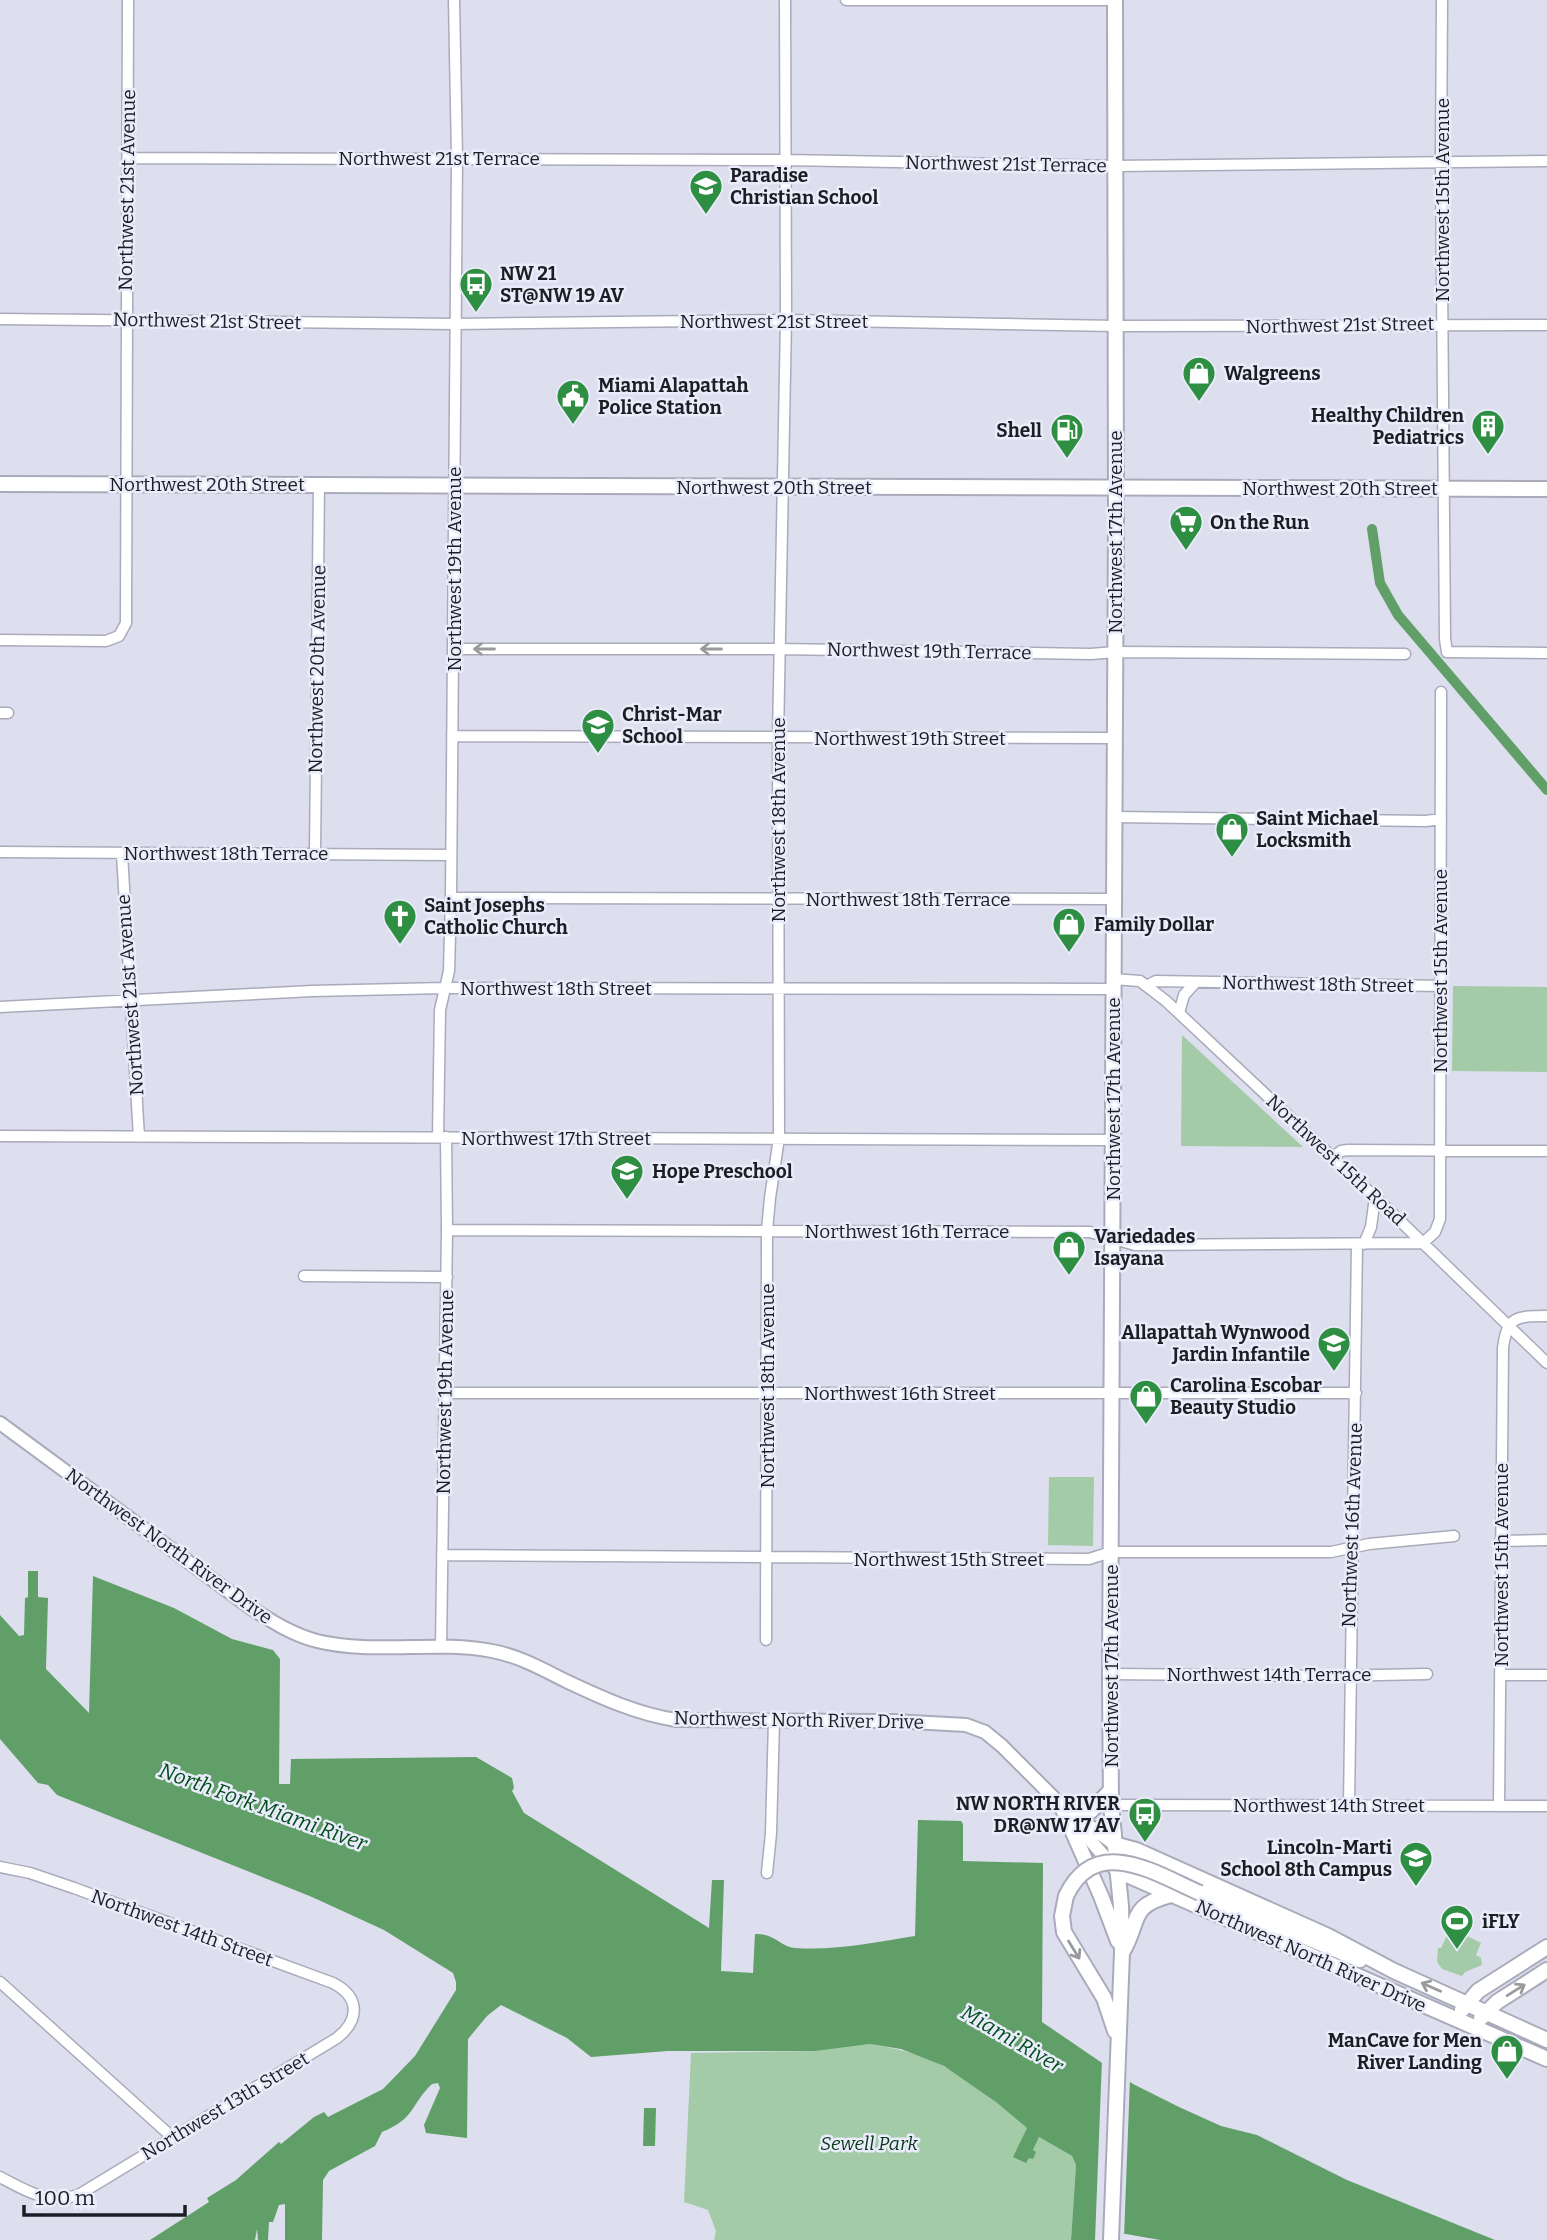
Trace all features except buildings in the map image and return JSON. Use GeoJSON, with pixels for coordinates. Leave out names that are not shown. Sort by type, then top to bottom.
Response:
{"type":"FeatureCollection","features":[{"type":"Feature","properties":{"kind":"main road","name":"Northwest 17th Avenue"},"geometry":{"type":"LineString","coordinates":[[1111,2239],[1122,1952],[1111,1797],[1110,1674],[1116,488],[1115,0]]}},
{"type":"Feature","properties":{"kind":"main road","name":"Northwest 20th Street"},"geometry":{"type":"LineString","coordinates":[[0,484],[1547,489]]}},
{"type":"Feature","properties":{"kind":"main road"},"geometry":{"type":"LineString","coordinates":[[1111,1797],[1091,1811],[1066,1809],[1122,1952]]}},
{"type":"Feature","properties":{"kind":"main road","name":"Northwest North River Drive"},"geometry":{"type":"LineString","coordinates":[[1114,1844],[1136,1850],[1328,1936],[1394,1971],[1547,2040]]}},
{"type":"Feature","properties":{"kind":"main road"},"geometry":{"type":"LineString","coordinates":[[1117,2046],[1114,2025],[1104,1998],[1064,1931],[1062,1916],[1066,1896],[1074,1881],[1098,1864],[1114,1861],[1130,1863],[1342,1954],[1394,1971]]}},
{"type":"Feature","properties":{"kind":"main road","name":"Northwest North River Drive"},"geometry":{"type":"LineString","coordinates":[[1118,1871],[1547,2059]]}},
{"type":"Feature","properties":{"kind":"main road"},"geometry":{"type":"LineString","coordinates":[[1122,1952],[1133,1933],[1139,1909],[1152,1901],[1171,1895]]}},
{"type":"Feature","properties":{"kind":"main road"},"geometry":{"type":"LineString","coordinates":[[1455,2019],[1478,1991],[1547,1947]]}},
{"type":"Feature","properties":{"kind":"main road"},"geometry":{"type":"LineString","coordinates":[[1473,2027],[1497,2002],[1547,1970]]}},
{"type":"Feature","properties":{"kind":"street","name":"Northwest 21st Avenue"},"geometry":{"type":"LineString","coordinates":[[0,640],[106,641],[114,640],[124,631],[127,615],[125,320],[128,0]]}},
{"type":"Feature","properties":{"kind":"street","name":"Northwest 19th Avenue"},"geometry":{"type":"LineString","coordinates":[[442,1646],[447,1230],[440,1010],[449,971],[451,898],[457,158],[454,0]]}},
{"type":"Feature","properties":{"kind":"street","name":"Northwest 18th Avenue"},"geometry":{"type":"LineString","coordinates":[[766,1640],[767,1230],[779,1138],[778,738],[786,320],[785,0]]}},
{"type":"Feature","properties":{"kind":"street"},"geometry":{"type":"LineString","coordinates":[[846,0],[1107,0]]}},
{"type":"Feature","properties":{"kind":"street","name":"Northwest 15th Avenue"},"geometry":{"type":"LineString","coordinates":[[1442,0],[1442,489],[1447,652],[1547,653]]}},
{"type":"Feature","properties":{"kind":"street","name":"Northwest 21st Terrace"},"geometry":{"type":"LineString","coordinates":[[128,158],[785,160],[1115,166],[1547,161]]}},
{"type":"Feature","properties":{"kind":"street","name":"Northwest 21st Street"},"geometry":{"type":"LineString","coordinates":[[0,319],[456,324],[786,320],[1115,326],[1547,325]]}},
{"type":"Feature","properties":{"kind":"street","name":"Northwest 20th Avenue"},"geometry":{"type":"LineString","coordinates":[[315,853],[319,485]]}},
{"type":"Feature","properties":{"kind":"street","name":"Northwest 19th Terrace"},"geometry":{"type":"LineString","coordinates":[[454,649],[1405,653]]}},
{"type":"Feature","properties":{"kind":"street","name":"Northwest 15th Avenue"},"geometry":{"type":"LineString","coordinates":[[1423,1242],[1435,1232],[1440,1219],[1441,692]]}},
{"type":"Feature","properties":{"kind":"street","name":"Northwest 19th Street"},"geometry":{"type":"LineString","coordinates":[[452,736],[1115,738]]}},
{"type":"Feature","properties":{"kind":"street"},"geometry":{"type":"LineString","coordinates":[[1114,817],[1441,819]]}},
{"type":"Feature","properties":{"kind":"street","name":"Northwest 18th Terrace"},"geometry":{"type":"LineString","coordinates":[[0,852],[451,855]]}},
{"type":"Feature","properties":{"kind":"street","name":"Northwest 21st Avenue"},"geometry":{"type":"LineString","coordinates":[[121,853],[139,1137]]}},
{"type":"Feature","properties":{"kind":"street","name":"Northwest 18th Terrace"},"geometry":{"type":"LineString","coordinates":[[451,898],[1114,899]]}},
{"type":"Feature","properties":{"kind":"street"},"geometry":{"type":"LineString","coordinates":[[1113,984],[1138,980],[1147,985]]}},
{"type":"Feature","properties":{"kind":"street","name":"Northwest 18th Street"},"geometry":{"type":"LineString","coordinates":[[1147,985],[1156,981],[1440,986]]}},
{"type":"Feature","properties":{"kind":"street","name":"Northwest 18th Street"},"geometry":{"type":"LineString","coordinates":[[1179,1013],[1184,995],[1195,983]]}},
{"type":"Feature","properties":{"kind":"street","name":"Northwest 18th Street"},"geometry":{"type":"LineString","coordinates":[[0,1007],[312,991],[444,988],[1113,984]]}},
{"type":"Feature","properties":{"kind":"street","name":"Northwest 15th Road"},"geometry":{"type":"LineString","coordinates":[[1147,985],[1423,1242],[1547,1363]]}},
{"type":"Feature","properties":{"kind":"street","name":"Northwest 17th Street"},"geometry":{"type":"LineString","coordinates":[[0,1136],[1113,1140]]}},
{"type":"Feature","properties":{"kind":"street"},"geometry":{"type":"LineString","coordinates":[[1333,1157],[1348,1150],[1547,1152]]}},
{"type":"Feature","properties":{"kind":"street"},"geometry":{"type":"LineString","coordinates":[[1360,1244],[1371,1227],[1375,1197]]}},
{"type":"Feature","properties":{"kind":"street","name":"Northwest 16th Terrace"},"geometry":{"type":"LineString","coordinates":[[447,1230],[1090,1232],[1135,1245],[1423,1242]]}},
{"type":"Feature","properties":{"kind":"street","name":"Northwest 16th Avenue"},"geometry":{"type":"LineString","coordinates":[[1349,1806],[1348,1675],[1360,1244]]}},
{"type":"Feature","properties":{"kind":"street"},"geometry":{"type":"LineString","coordinates":[[304,1276],[447,1276]]}},
{"type":"Feature","properties":{"kind":"street"},"geometry":{"type":"LineString","coordinates":[[1508,1325],[1523,1316],[1547,1317]]}},
{"type":"Feature","properties":{"kind":"street","name":"Northwest 15th Avenue"},"geometry":{"type":"LineString","coordinates":[[1499,1806],[1502,1361],[1508,1325]]}},
{"type":"Feature","properties":{"kind":"street","name":"Northwest 16th Street"},"geometry":{"type":"LineString","coordinates":[[445,1393],[1356,1393]]}},
{"type":"Feature","properties":{"kind":"street","name":"Northwest North River Drive"},"geometry":{"type":"LineString","coordinates":[[0,1423],[235,1597],[282,1627],[316,1640],[338,1644],[442,1646],[493,1651],[519,1659],[622,1706],[651,1716],[689,1721],[919,1721],[976,1727],[1018,1760],[1066,1809],[1093,1846],[1118,1871]]}},
{"type":"Feature","properties":{"kind":"street","name":"Northwest 15th Street"},"geometry":{"type":"LineString","coordinates":[[442,1555],[1089,1559],[1111,1552],[1331,1552],[1389,1542],[1454,1536]]}},
{"type":"Feature","properties":{"kind":"street"},"geometry":{"type":"LineString","coordinates":[[1500,1541],[1547,1540]]}},
{"type":"Feature","properties":{"kind":"street","name":"Northwest 14th Terrace"},"geometry":{"type":"LineString","coordinates":[[1110,1674],[1427,1674]]}},
{"type":"Feature","properties":{"kind":"street"},"geometry":{"type":"LineString","coordinates":[[1500,1675],[1547,1675]]}},
{"type":"Feature","properties":{"kind":"street"},"geometry":{"type":"LineString","coordinates":[[767,1873],[771,1833],[774,1721]]}},
{"type":"Feature","properties":{"kind":"street","name":"Northwest 14th Street"},"geometry":{"type":"LineString","coordinates":[[1111,1797],[1349,1806],[1547,1806]]}},
{"type":"Feature","properties":{"kind":"street","name":"Northwest North River Drive"},"geometry":{"type":"LineString","coordinates":[[1066,1809],[1114,1844]]}},
{"type":"Feature","properties":{"kind":"street","name":"Northwest 14th Street"},"geometry":{"type":"LineString","coordinates":[[0,1867],[63,1884],[334,1983],[348,1992],[353,2005]]}},
{"type":"Feature","properties":{"kind":"street"},"geometry":{"type":"LineString","coordinates":[[0,1982],[172,2137]]}},
{"type":"Feature","properties":{"kind":"street","name":"Northwest 13th Street"},"geometry":{"type":"LineString","coordinates":[[0,2177],[41,2196],[68,2199],[80,2194],[337,2038],[350,2025],[353,2005]]}},
{"type":"Feature","properties":{"kind":"green space"},"geometry":{"type":"Polygon","coordinates":[[[1453,986],[1547,987],[1547,1072],[1452,1071],[1453,986]]]}},
{"type":"Feature","properties":{"kind":"green space"},"geometry":{"type":"Polygon","coordinates":[[[1182,1035],[1303,1147],[1181,1146],[1182,1035]]]}},
{"type":"Feature","properties":{"kind":"green space"},"geometry":{"type":"Polygon","coordinates":[[[1049,1477],[1094,1477],[1093,1546],[1048,1545],[1049,1477]]]}},
{"type":"Feature","properties":{"kind":"green space","name":"iFLY"},"geometry":{"type":"Polygon","coordinates":[[[1454,1921],[1468,1928],[1465,1935],[1481,1943],[1476,1955],[1481,1958],[1482,1965],[1462,1976],[1442,1969],[1437,1962],[1438,1948],[1441,1948],[1454,1921]]]}},
{"type":"Feature","properties":{"kind":"green space","name":"Sewell Park"},"geometry":{"type":"Polygon","coordinates":[[[870,2044],[907,2052],[934,2062],[965,2078],[987,2094],[1027,2128],[1014,2157],[1033,2150],[1039,2137],[1072,2156],[1076,2165],[1071,2240],[714,2240],[716,2231],[708,2210],[684,2202],[691,2053],[816,2051],[870,2044]]]}},
{"type":"Feature","properties":{"kind":"water"},"geometry":{"type":"Polygon","coordinates":[[[28,1571],[38,1571],[38,1597],[48,1598],[46,1669],[89,1713],[93,1576],[174,1608],[232,1639],[273,1650],[280,1659],[279,1784],[290,1784],[291,1759],[476,1757],[512,1778],[512,1791],[524,1813],[709,1928],[712,1880],[724,1880],[721,1971],[753,1973],[755,1934],[768,1936],[790,1947],[810,1949],[915,1936],[918,1820],[961,1821],[963,1861],[1043,1863],[1042,2022],[1133,2084],[1179,2107],[1221,2126],[1257,2135],[1347,2180],[1495,2240],[1160,2240],[1126,2234],[1097,2233],[1096,2240],[1071,2240],[1076,2165],[1072,2156],[1039,2137],[1033,2150],[1036,2152],[1033,2159],[1029,2158],[1026,2163],[1013,2157],[1027,2128],[996,2102],[944,2066],[901,2049],[870,2044],[816,2051],[668,2051],[591,2057],[567,2038],[501,2005],[487,2016],[468,2039],[467,2138],[426,2133],[424,2125],[440,2088],[438,2083],[432,2084],[401,2122],[382,2132],[375,2146],[329,2171],[323,2180],[322,2240],[285,2240],[285,2204],[279,2205],[273,2222],[269,2222],[268,2240],[258,2240],[257,2229],[255,2240],[150,2240],[209,2202],[207,2198],[236,2180],[279,2142],[281,2144],[314,2117],[324,2112],[328,2117],[383,2089],[415,2056],[456,1990],[456,1982],[453,1973],[384,1930],[312,1897],[57,1795],[48,1785],[38,1783],[0,1739],[0,1615],[19,1636],[24,1635],[28,1571]]]}},
{"type":"Feature","properties":{"kind":"water"},"geometry":{"type":"Polygon","coordinates":[[[644,2108],[656,2108],[655,2146],[643,2146],[644,2108]]]}},
{"type":"Feature","properties":{"kind":"pier"},"geometry":{"type":"Polygon","coordinates":[[[1102,2059],[1130,2078],[1124,2237],[1100,2236],[1100,2240],[1095,2240],[1102,2059]]]}},
{"type":"Feature","properties":{"kind":"waterway"},"geometry":{"type":"LineString","coordinates":[[1372,529],[1380,583],[1398,615],[1547,790]]}},
{"type":"Feature","properties":{"kind":"place","name":"Paradise Christian School"},"geometry":{"type":"Point","coordinates":[706,216]}},
{"type":"Feature","properties":{"kind":"place","name":"NW 21 ST@NW 19 AV"},"geometry":{"type":"Point","coordinates":[476,314]}},
{"type":"Feature","properties":{"kind":"place","name":"Walgreens"},"geometry":{"type":"Point","coordinates":[1199,403]}},
{"type":"Feature","properties":{"kind":"place","name":"Miami Alapattah Police Station"},"geometry":{"type":"Point","coordinates":[573,426]}},
{"type":"Feature","properties":{"kind":"place","name":"Healthy Children Pediatrics"},"geometry":{"type":"Point","coordinates":[1488,456]}},
{"type":"Feature","properties":{"kind":"place","name":"Shell"},"geometry":{"type":"Point","coordinates":[1067,460]}},
{"type":"Feature","properties":{"kind":"place","name":"On the Run"},"geometry":{"type":"Point","coordinates":[1186,552]}},
{"type":"Feature","properties":{"kind":"place","name":"Christ-Mar School"},"geometry":{"type":"Point","coordinates":[598,755]}},
{"type":"Feature","properties":{"kind":"place","name":"Saint Michael Locksmith"},"geometry":{"type":"Point","coordinates":[1232,859]}},
{"type":"Feature","properties":{"kind":"place","name":"Saint Josephs Catholic Church"},"geometry":{"type":"Point","coordinates":[400,946]}},
{"type":"Feature","properties":{"kind":"place","name":"Family Dollar"},"geometry":{"type":"Point","coordinates":[1069,954]}},
{"type":"Feature","properties":{"kind":"place","name":"Hope Preschool"},"geometry":{"type":"Point","coordinates":[627,1201]}},
{"type":"Feature","properties":{"kind":"place","name":"Variedades Isayana"},"geometry":{"type":"Point","coordinates":[1069,1277]}},
{"type":"Feature","properties":{"kind":"place","name":"Allapattah Wynwood Jardin Infantile"},"geometry":{"type":"Point","coordinates":[1334,1373]}},
{"type":"Feature","properties":{"kind":"place","name":"Carolina Escobar Beauty Studio"},"geometry":{"type":"Point","coordinates":[1146,1426]}},
{"type":"Feature","properties":{"kind":"place","name":"NW NORTH RIVER DR@NW 17 AV"},"geometry":{"type":"Point","coordinates":[1145,1844]}},
{"type":"Feature","properties":{"kind":"place","name":"Lincoln-Marti School 8th Campus"},"geometry":{"type":"Point","coordinates":[1416,1888]}},
{"type":"Feature","properties":{"kind":"place","name":"iFLY"},"geometry":{"type":"Point","coordinates":[1457,1951]}},
{"type":"Feature","properties":{"kind":"place","name":"ManCave for Men River Landing"},"geometry":{"type":"Point","coordinates":[1507,2081]}},
{"type":"Feature","properties":{"kind":"water label","name":"North Fork Miami River"},"geometry":{"type":"Point","coordinates":[263,1807]}},
{"type":"Feature","properties":{"kind":"water label","name":"Miami River"},"geometry":{"type":"Point","coordinates":[1012,2039]}}]}
